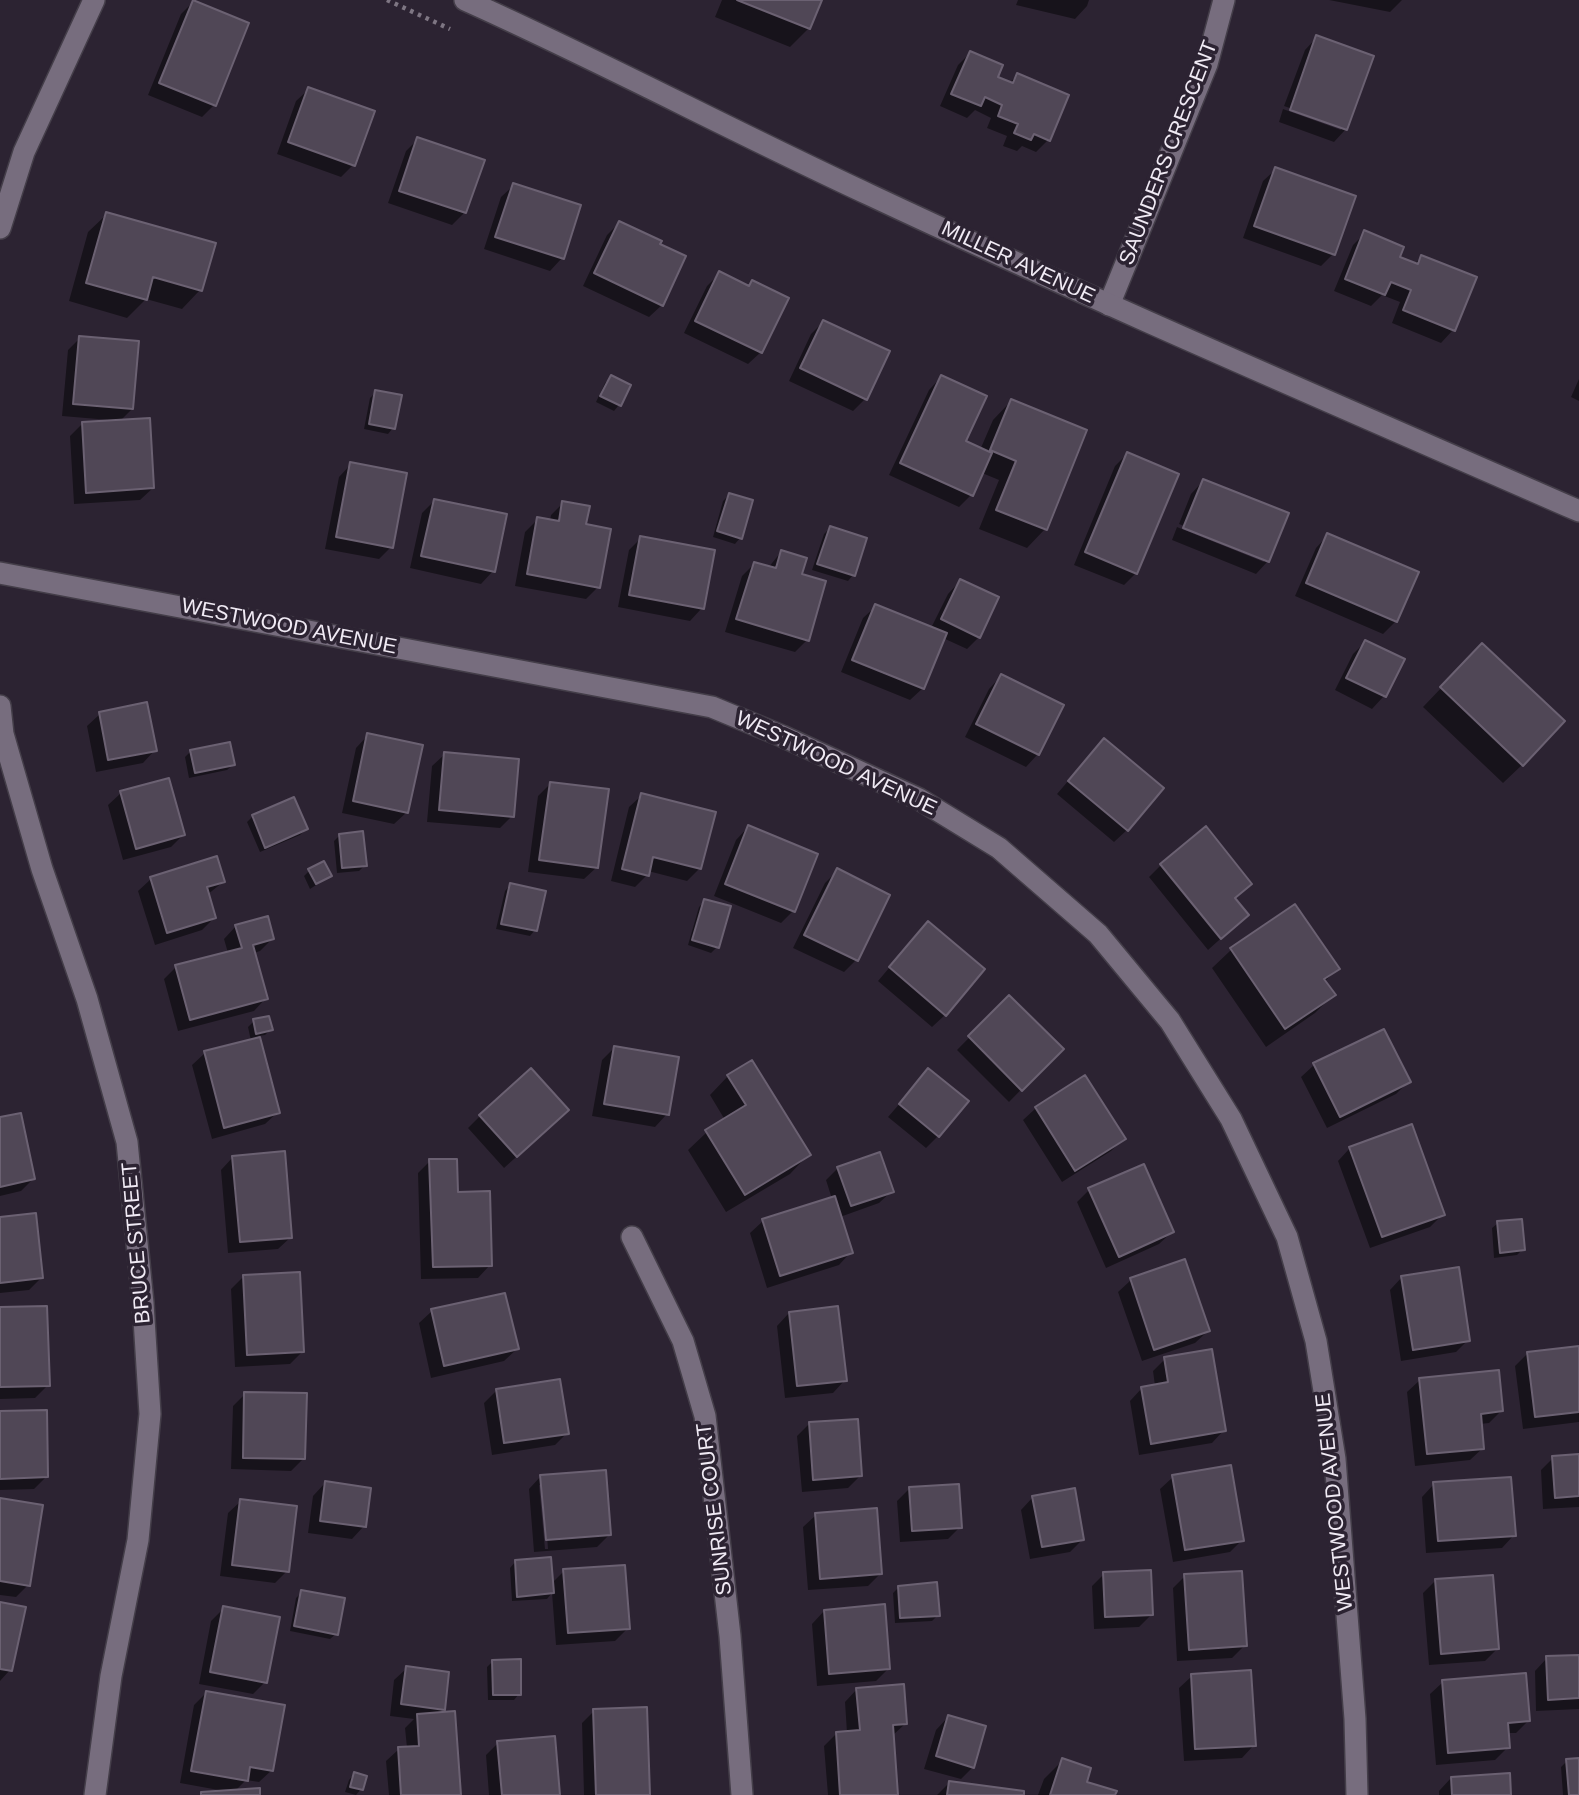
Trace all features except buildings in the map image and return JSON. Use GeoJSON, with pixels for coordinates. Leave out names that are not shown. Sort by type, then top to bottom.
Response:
{"type":"FeatureCollection","features":[{"type":"Feature","properties":{"kind":"street"},"geometry":{"type":"LineString","coordinates":[[0,228],[24,152],[94,0]]}},
{"type":"Feature","properties":{"kind":"street","name":"MILLER AVENUE"},"geometry":{"type":"LineString","coordinates":[[465,0],[528,28],[867,194],[1109,305],[1579,511]]}},
{"type":"Feature","properties":{"kind":"street","name":"SAUNDERS CRESCENT"},"geometry":{"type":"LineString","coordinates":[[1109,305],[1207,64],[1224,0]]}},
{"type":"Feature","properties":{"kind":"street","name":"WESTWOOD AVENUE"},"geometry":{"type":"LineString","coordinates":[[0,573],[712,707],[919,799],[999,848],[1098,934],[1177,1032],[1231,1119],[1287,1237],[1315,1341],[1335,1459],[1355,1719],[1357,1795]]}},
{"type":"Feature","properties":{"kind":"street","name":"BRUCE STREET"},"geometry":{"type":"LineString","coordinates":[[0,706],[6,746],[42,869],[87,999],[127,1142],[143,1303],[150,1414],[140,1526],[111,1676],[95,1795]]}},
{"type":"Feature","properties":{"kind":"street","name":"SUNRISE COURT"},"geometry":{"type":"LineString","coordinates":[[632,1237],[683,1341],[705,1416],[730,1636],[742,1795]]}}]}
